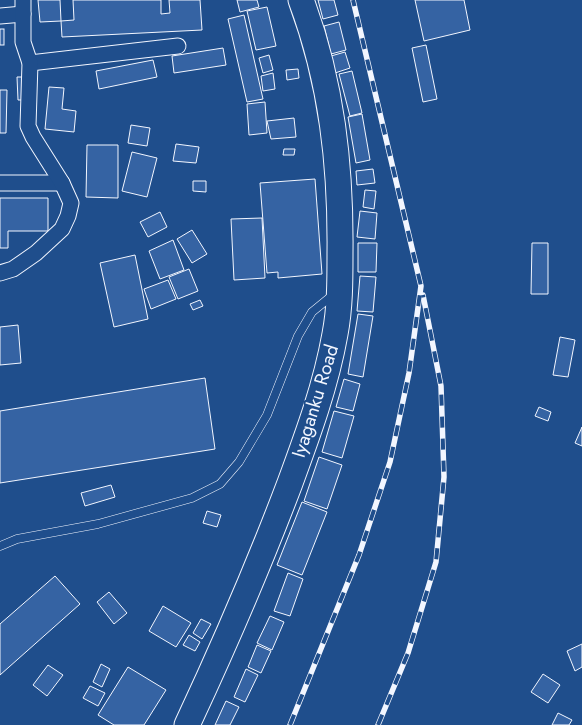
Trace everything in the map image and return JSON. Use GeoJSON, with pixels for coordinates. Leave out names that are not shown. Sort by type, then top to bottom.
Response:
{"type":"FeatureCollection","features":[{"type":"Feature","properties":{"kind":"highway","name":"Iyaganku Road"},"geometry":{"type":"LineString","coordinates":[[187,725],[213,670],[268,542],[304,443],[328,369],[336,332],[340,289],[340,230],[334,129],[329,97],[311,27],[301,0]]}},
{"type":"Feature","properties":{"kind":"street"},"geometry":{"type":"LineString","coordinates":[[0,16],[23,7],[23,42],[30,63],[28,126],[62,183],[71,203],[62,229],[36,253],[13,269],[0,273]]}},
{"type":"Feature","properties":{"kind":"street"},"geometry":{"type":"LineString","coordinates":[[30,63],[178,46]]}},
{"type":"Feature","properties":{"kind":"street"},"geometry":{"type":"LineString","coordinates":[[0,183],[62,183]]}},
{"type":"Feature","properties":{"kind":"lane"},"geometry":{"type":"LineString","coordinates":[[0,546],[18,539],[98,524],[192,498],[220,484],[240,462],[267,415],[298,336],[312,312],[340,289]]}},
{"type":"Feature","properties":{"kind":"building"},"geometry":{"type":"Polygon","coordinates":[[[38,0],[60,0],[61,21],[40,22],[38,0]]]}},
{"type":"Feature","properties":{"kind":"building"},"geometry":{"type":"Polygon","coordinates":[[[73,0],[161,0],[161,14],[170,13],[169,0],[200,0],[202,30],[62,37],[61,21],[74,20],[73,0]]]}},
{"type":"Feature","properties":{"kind":"building"},"geometry":{"type":"Polygon","coordinates":[[[237,0],[257,0],[259,7],[240,12],[237,0]]]}},
{"type":"Feature","properties":{"kind":"building"},"geometry":{"type":"Polygon","coordinates":[[[318,0],[334,0],[338,15],[323,19],[318,0]]]}},
{"type":"Feature","properties":{"kind":"building"},"geometry":{"type":"Polygon","coordinates":[[[415,0],[464,0],[470,30],[424,41],[415,0]]]}},
{"type":"Feature","properties":{"kind":"building"},"geometry":{"type":"Polygon","coordinates":[[[267,7],[276,46],[256,50],[247,11],[267,7]]]}},
{"type":"Feature","properties":{"kind":"building"},"geometry":{"type":"Polygon","coordinates":[[[244,15],[263,99],[247,102],[228,19],[244,15]]]}},
{"type":"Feature","properties":{"kind":"building"},"geometry":{"type":"Polygon","coordinates":[[[339,22],[346,50],[331,54],[324,26],[339,22]]]}},
{"type":"Feature","properties":{"kind":"building"},"geometry":{"type":"Polygon","coordinates":[[[0,29],[4,29],[4,45],[0,45],[0,29]]]}},
{"type":"Feature","properties":{"kind":"building"},"geometry":{"type":"Polygon","coordinates":[[[426,45],[437,99],[423,102],[412,48],[426,45]]]}},
{"type":"Feature","properties":{"kind":"building"},"geometry":{"type":"Polygon","coordinates":[[[223,48],[226,65],[174,73],[172,56],[223,48]]]}},
{"type":"Feature","properties":{"kind":"building"},"geometry":{"type":"Polygon","coordinates":[[[345,52],[350,68],[335,73],[331,56],[345,52]]]}},
{"type":"Feature","properties":{"kind":"building"},"geometry":{"type":"Polygon","coordinates":[[[269,55],[273,70],[263,73],[259,58],[269,55]]]}},
{"type":"Feature","properties":{"kind":"building"},"geometry":{"type":"Polygon","coordinates":[[[153,60],[157,77],[99,89],[96,71],[153,60]]]}},
{"type":"Feature","properties":{"kind":"building"},"geometry":{"type":"Polygon","coordinates":[[[298,69],[299,78],[287,80],[286,70],[298,69]]]}},
{"type":"Feature","properties":{"kind":"building"},"geometry":{"type":"Polygon","coordinates":[[[352,71],[362,113],[350,116],[339,74],[352,71]]]}},
{"type":"Feature","properties":{"kind":"building"},"geometry":{"type":"Polygon","coordinates":[[[273,73],[275,89],[263,91],[261,76],[273,73]]]}},
{"type":"Feature","properties":{"kind":"building"},"geometry":{"type":"Polygon","coordinates":[[[17,77],[23,77],[24,100],[18,100],[17,77]]]}},
{"type":"Feature","properties":{"kind":"building"},"geometry":{"type":"Polygon","coordinates":[[[49,87],[64,88],[62,109],[76,111],[74,132],[45,129],[49,87]]]}},
{"type":"Feature","properties":{"kind":"building"},"geometry":{"type":"Polygon","coordinates":[[[0,90],[7,90],[6,133],[0,133],[0,90]]]}},
{"type":"Feature","properties":{"kind":"building"},"geometry":{"type":"Polygon","coordinates":[[[265,102],[267,133],[249,135],[247,104],[265,102]]]}},
{"type":"Feature","properties":{"kind":"building"},"geometry":{"type":"Polygon","coordinates":[[[362,114],[370,160],[356,163],[348,117],[362,114]]]}},
{"type":"Feature","properties":{"kind":"building"},"geometry":{"type":"Polygon","coordinates":[[[294,118],[296,137],[271,139],[267,121],[294,118]]]}},
{"type":"Feature","properties":{"kind":"building"},"geometry":{"type":"Polygon","coordinates":[[[131,125],[150,128],[147,146],[128,143],[131,125]]]}},
{"type":"Feature","properties":{"kind":"building"},"geometry":{"type":"Polygon","coordinates":[[[176,144],[199,147],[196,163],[173,161],[176,144]]]}},
{"type":"Feature","properties":{"kind":"building"},"geometry":{"type":"Polygon","coordinates":[[[87,145],[118,145],[118,198],[86,197],[87,145]]]}},
{"type":"Feature","properties":{"kind":"building"},"geometry":{"type":"Polygon","coordinates":[[[284,149],[295,149],[294,155],[283,155],[284,149]]]}},
{"type":"Feature","properties":{"kind":"building"},"geometry":{"type":"Polygon","coordinates":[[[132,152],[157,158],[147,197],[122,191],[132,152]]]}},
{"type":"Feature","properties":{"kind":"building"},"geometry":{"type":"Polygon","coordinates":[[[373,169],[375,183],[357,185],[356,171],[373,169]]]}},
{"type":"Feature","properties":{"kind":"building"},"geometry":{"type":"Polygon","coordinates":[[[315,179],[322,274],[278,278],[278,272],[267,273],[260,183],[315,179]]]}},
{"type":"Feature","properties":{"kind":"building"},"geometry":{"type":"Polygon","coordinates":[[[193,181],[206,181],[206,192],[193,191],[193,181]]]}},
{"type":"Feature","properties":{"kind":"building"},"geometry":{"type":"Polygon","coordinates":[[[365,190],[376,191],[374,209],[363,207],[365,190]]]}},
{"type":"Feature","properties":{"kind":"building"},"geometry":{"type":"Polygon","coordinates":[[[0,198],[48,198],[48,231],[8,231],[8,248],[0,248],[0,198]]]}},
{"type":"Feature","properties":{"kind":"building"},"geometry":{"type":"Polygon","coordinates":[[[360,211],[377,213],[375,239],[357,237],[360,211]]]}},
{"type":"Feature","properties":{"kind":"building"},"geometry":{"type":"Polygon","coordinates":[[[160,212],[167,227],[148,237],[140,222],[160,212]]]}},
{"type":"Feature","properties":{"kind":"building"},"geometry":{"type":"Polygon","coordinates":[[[262,218],[265,278],[234,280],[231,219],[262,218]]]}},
{"type":"Feature","properties":{"kind":"building"},"geometry":{"type":"Polygon","coordinates":[[[192,230],[207,254],[192,263],[177,239],[192,230]]]}},
{"type":"Feature","properties":{"kind":"building"},"geometry":{"type":"Polygon","coordinates":[[[173,240],[184,270],[160,279],[149,251],[173,240]]]}},
{"type":"Feature","properties":{"kind":"building"},"geometry":{"type":"Polygon","coordinates":[[[358,243],[377,243],[376,272],[358,272],[358,243]]]}},
{"type":"Feature","properties":{"kind":"building"},"geometry":{"type":"Polygon","coordinates":[[[532,243],[548,243],[548,294],[531,294],[532,243]]]}},
{"type":"Feature","properties":{"kind":"building"},"geometry":{"type":"Polygon","coordinates":[[[135,255],[148,319],[114,327],[100,263],[135,255]]]}},
{"type":"Feature","properties":{"kind":"building"},"geometry":{"type":"Polygon","coordinates":[[[189,269],[198,291],[178,299],[169,277],[189,269]]]}},
{"type":"Feature","properties":{"kind":"building"},"geometry":{"type":"Polygon","coordinates":[[[360,276],[376,277],[373,312],[357,311],[360,276]]]}},
{"type":"Feature","properties":{"kind":"building"},"geometry":{"type":"Polygon","coordinates":[[[168,280],[176,299],[151,309],[144,289],[168,280]]]}},
{"type":"Feature","properties":{"kind":"building"},"geometry":{"type":"Polygon","coordinates":[[[200,300],[203,306],[193,310],[190,304],[200,300]]]}},
{"type":"Feature","properties":{"kind":"building"},"geometry":{"type":"Polygon","coordinates":[[[358,314],[373,316],[363,377],[348,374],[358,314]]]}},
{"type":"Feature","properties":{"kind":"building"},"geometry":{"type":"Polygon","coordinates":[[[18,325],[21,363],[0,365],[0,327],[18,325]]]}},
{"type":"Feature","properties":{"kind":"building"},"geometry":{"type":"Polygon","coordinates":[[[560,337],[575,340],[568,377],[553,375],[560,337]]]}},
{"type":"Feature","properties":{"kind":"building"},"geometry":{"type":"Polygon","coordinates":[[[205,378],[215,449],[0,483],[0,411],[205,378]]]}},
{"type":"Feature","properties":{"kind":"building"},"geometry":{"type":"Polygon","coordinates":[[[344,379],[360,384],[353,411],[336,407],[344,379]]]}},
{"type":"Feature","properties":{"kind":"building"},"geometry":{"type":"Polygon","coordinates":[[[539,407],[551,412],[548,421],[535,416],[539,407]]]}},
{"type":"Feature","properties":{"kind":"building"},"geometry":{"type":"Polygon","coordinates":[[[334,411],[354,416],[342,458],[322,452],[334,411]]]}},
{"type":"Feature","properties":{"kind":"building"},"geometry":{"type":"Polygon","coordinates":[[[582,427],[582,446],[575,443],[582,427]]]}},
{"type":"Feature","properties":{"kind":"building"},"geometry":{"type":"Polygon","coordinates":[[[319,457],[342,465],[327,509],[304,501],[319,457]]]}},
{"type":"Feature","properties":{"kind":"building"},"geometry":{"type":"Polygon","coordinates":[[[111,485],[115,497],[85,506],[81,493],[111,485]]]}},
{"type":"Feature","properties":{"kind":"building"},"geometry":{"type":"Polygon","coordinates":[[[302,502],[327,512],[302,575],[277,565],[302,502]]]}},
{"type":"Feature","properties":{"kind":"building"},"geometry":{"type":"Polygon","coordinates":[[[207,511],[221,515],[217,527],[203,523],[207,511]]]}},
{"type":"Feature","properties":{"kind":"building"},"geometry":{"type":"Polygon","coordinates":[[[288,573],[303,579],[290,616],[274,611],[288,573]]]}},
{"type":"Feature","properties":{"kind":"building"},"geometry":{"type":"Polygon","coordinates":[[[55,576],[80,604],[0,675],[0,624],[55,576]]]}},
{"type":"Feature","properties":{"kind":"building"},"geometry":{"type":"Polygon","coordinates":[[[109,592],[127,613],[114,624],[97,602],[109,592]]]}},
{"type":"Feature","properties":{"kind":"building"},"geometry":{"type":"Polygon","coordinates":[[[163,606],[191,623],[176,647],[149,631],[163,606]]]}},
{"type":"Feature","properties":{"kind":"building"},"geometry":{"type":"Polygon","coordinates":[[[270,616],[284,622],[272,650],[257,643],[270,616]]]}},
{"type":"Feature","properties":{"kind":"building"},"geometry":{"type":"Polygon","coordinates":[[[201,619],[211,624],[202,639],[193,633],[201,619]]]}},
{"type":"Feature","properties":{"kind":"building"},"geometry":{"type":"Polygon","coordinates":[[[189,635],[200,642],[195,651],[183,645],[189,635]]]}},
{"type":"Feature","properties":{"kind":"building"},"geometry":{"type":"Polygon","coordinates":[[[582,644],[582,667],[575,671],[567,651],[582,644]]]}},
{"type":"Feature","properties":{"kind":"building"},"geometry":{"type":"Polygon","coordinates":[[[257,645],[271,651],[261,673],[248,667],[257,645]]]}},
{"type":"Feature","properties":{"kind":"building"},"geometry":{"type":"Polygon","coordinates":[[[101,664],[110,669],[102,687],[93,682],[101,664]]]}},
{"type":"Feature","properties":{"kind":"building"},"geometry":{"type":"Polygon","coordinates":[[[48,665],[63,675],[47,696],[33,685],[48,665]]]}},
{"type":"Feature","properties":{"kind":"building"},"geometry":{"type":"Polygon","coordinates":[[[128,667],[166,690],[144,725],[114,725],[98,715],[128,667]]]}},
{"type":"Feature","properties":{"kind":"building"},"geometry":{"type":"Polygon","coordinates":[[[246,669],[258,675],[245,702],[234,697],[246,669]]]}},
{"type":"Feature","properties":{"kind":"building"},"geometry":{"type":"Polygon","coordinates":[[[543,674],[560,685],[548,703],[531,692],[543,674]]]}},
{"type":"Feature","properties":{"kind":"building"},"geometry":{"type":"Polygon","coordinates":[[[90,686],[105,693],[98,706],[83,698],[90,686]]]}},
{"type":"Feature","properties":{"kind":"building"},"geometry":{"type":"Polygon","coordinates":[[[226,701],[239,707],[230,725],[215,725],[226,701]]]}},
{"type":"Feature","properties":{"kind":"building"},"geometry":{"type":"Polygon","coordinates":[[[558,713],[572,720],[569,725],[552,725],[558,713]]]}},
{"type":"Feature","properties":{"kind":"railway"},"geometry":{"type":"LineString","coordinates":[[290,725],[359,555],[390,462],[409,373],[421,286],[353,0]]}},
{"type":"Feature","properties":{"kind":"railway"},"geometry":{"type":"LineString","coordinates":[[378,725],[408,653],[436,562],[444,477],[441,386],[423,295]]}}]}
